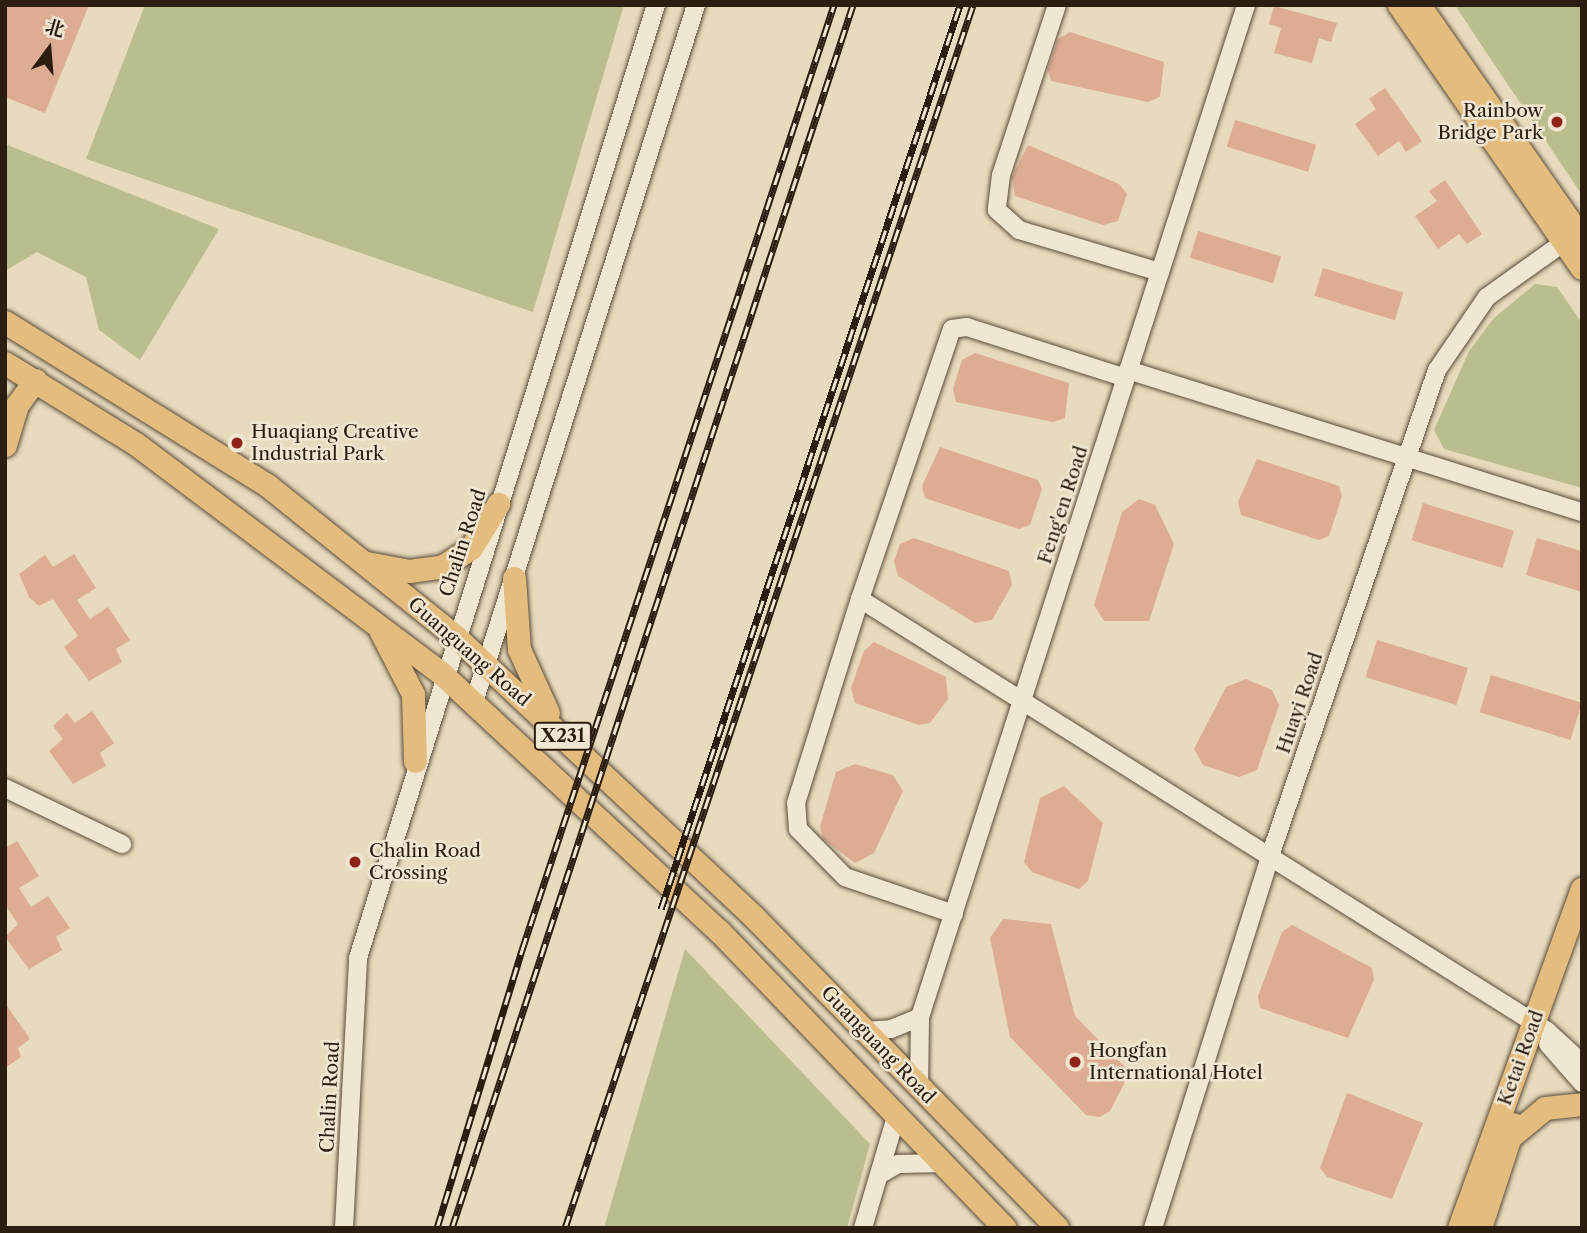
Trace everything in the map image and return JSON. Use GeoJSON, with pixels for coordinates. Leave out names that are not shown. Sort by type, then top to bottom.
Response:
{"type":"FeatureCollection","features":[{"type":"Feature","properties":{"kind":"main road"},"geometry":{"type":"LineString","coordinates":[[1399,5],[1573,241]]}},
{"type":"Feature","properties":{"kind":"main road"},"geometry":{"type":"LineString","coordinates":[[1419,5],[1573,241],[1582,268]]}},
{"type":"Feature","properties":{"kind":"main road","name":"Guanguang Road"},"geometry":{"type":"LineString","coordinates":[[5,322],[267,485],[455,636],[563,736],[864,1031],[1056,1228]]}},
{"type":"Feature","properties":{"kind":"main road","name":"Guanguang Road"},"geometry":{"type":"LineString","coordinates":[[5,363],[136,444],[369,615],[442,674],[710,921],[1006,1228]]}},
{"type":"Feature","properties":{"kind":"main road"},"geometry":{"type":"LineString","coordinates":[[5,445],[17,405],[35,380]]}},
{"type":"Feature","properties":{"kind":"main road"},"geometry":{"type":"LineString","coordinates":[[362,562],[409,571],[443,566],[471,548],[498,504]]}},
{"type":"Feature","properties":{"kind":"main road"},"geometry":{"type":"LineString","coordinates":[[514,578],[519,649],[563,736]]}},
{"type":"Feature","properties":{"kind":"main road"},"geometry":{"type":"LineString","coordinates":[[369,615],[413,694],[415,761]]}},
{"type":"Feature","properties":{"kind":"main road","name":"Ketai Road"},"geometry":{"type":"LineString","coordinates":[[1479,1228],[1542,1032],[1582,889]]}},
{"type":"Feature","properties":{"kind":"main road","name":"Ketai Road"},"geometry":{"type":"LineString","coordinates":[[1460,1228],[1582,934]]}},
{"type":"Feature","properties":{"kind":"main road"},"geometry":{"type":"LineString","coordinates":[[1509,1138],[1545,1108],[1582,1104]]}},
{"type":"Feature","properties":{"kind":"street","name":"Chalin Road"},"geometry":{"type":"LineString","coordinates":[[344,1228],[358,958],[442,674],[656,5]]}},
{"type":"Feature","properties":{"kind":"street"},"geometry":{"type":"LineString","coordinates":[[474,702],[696,5]]}},
{"type":"Feature","properties":{"kind":"street"},"geometry":{"type":"LineString","coordinates":[[1058,5],[1001,175],[997,210],[1019,230],[1160,272]]}},
{"type":"Feature","properties":{"kind":"street","name":"Feng'en Road"},"geometry":{"type":"LineString","coordinates":[[919,1087],[915,1066],[920,1017],[1246,5]]}},
{"type":"Feature","properties":{"kind":"street","name":"Huayi Road"},"geometry":{"type":"LineString","coordinates":[[1153,1228],[1270,856],[1437,370],[1468,317],[1510,277],[1573,241]]}},
{"type":"Feature","properties":{"kind":"street"},"geometry":{"type":"LineString","coordinates":[[954,914],[845,877],[798,829],[796,803],[860,599],[952,329],[967,327],[1582,512]]}},
{"type":"Feature","properties":{"kind":"street"},"geometry":{"type":"LineString","coordinates":[[860,599],[1270,856],[1542,1032],[1582,1063]]}},
{"type":"Feature","properties":{"kind":"street"},"geometry":{"type":"LineString","coordinates":[[5,788],[122,844]]}},
{"type":"Feature","properties":{"kind":"street"},"geometry":{"type":"LineString","coordinates":[[864,1031],[920,1017]]}},
{"type":"Feature","properties":{"kind":"street"},"geometry":{"type":"LineString","coordinates":[[1542,1032],[1582,1083]]}},
{"type":"Feature","properties":{"kind":"street"},"geometry":{"type":"LineString","coordinates":[[863,1228],[897,1113]]}},
{"type":"Feature","properties":{"kind":"street"},"geometry":{"type":"LineString","coordinates":[[879,1175],[898,1164],[945,1163]]}},
{"type":"Feature","properties":{"kind":"green space"},"geometry":{"type":"Polygon","coordinates":[[[145,5],[624,5],[533,312],[86,159],[145,5]]]}},
{"type":"Feature","properties":{"kind":"green space","name":"Rainbow Bridge Park"},"geometry":{"type":"Polygon","coordinates":[[[1455,5],[1582,5],[1582,195],[1484,49],[1455,5]]]}},
{"type":"Feature","properties":{"kind":"green space"},"geometry":{"type":"Polygon","coordinates":[[[5,144],[219,229],[140,360],[99,330],[86,277],[37,252],[5,271],[5,144]]]}},
{"type":"Feature","properties":{"kind":"green space"},"geometry":{"type":"Polygon","coordinates":[[[1535,284],[1557,287],[1582,323],[1582,488],[1444,449],[1434,430],[1469,351],[1494,318],[1535,284]]]}},
{"type":"Feature","properties":{"kind":"green space"},"geometry":{"type":"Polygon","coordinates":[[[685,949],[870,1144],[847,1228],[604,1228],[685,949]]]}},
{"type":"Feature","properties":{"kind":"building"},"geometry":{"type":"Polygon","coordinates":[[[5,5],[89,5],[45,113],[5,97],[5,5]]]}},
{"type":"Feature","properties":{"kind":"building"},"geometry":{"type":"Polygon","coordinates":[[[1274,6],[1337,23],[1331,42],[1319,38],[1312,63],[1274,53],[1281,28],[1269,24],[1274,6]]]}},
{"type":"Feature","properties":{"kind":"building"},"geometry":{"type":"Polygon","coordinates":[[[1070,32],[1164,62],[1160,97],[1148,102],[1051,81],[1048,70],[1058,39],[1070,32]]]}},
{"type":"Feature","properties":{"kind":"building"},"geometry":{"type":"Polygon","coordinates":[[[1385,88],[1422,141],[1406,152],[1399,141],[1378,156],[1355,124],[1376,109],[1369,99],[1385,88]]]}},
{"type":"Feature","properties":{"kind":"building"},"geometry":{"type":"Polygon","coordinates":[[[1235,120],[1316,145],[1308,172],[1227,147],[1235,120]]]}},
{"type":"Feature","properties":{"kind":"building"},"geometry":{"type":"Polygon","coordinates":[[[1028,145],[1119,184],[1127,194],[1118,221],[1103,225],[1015,196],[1012,177],[1028,145]]]}},
{"type":"Feature","properties":{"kind":"building"},"geometry":{"type":"Polygon","coordinates":[[[1445,180],[1482,234],[1467,244],[1459,234],[1438,249],[1415,216],[1437,201],[1429,191],[1445,180]]]}},
{"type":"Feature","properties":{"kind":"building"},"geometry":{"type":"Polygon","coordinates":[[[1198,231],[1281,256],[1273,283],[1190,258],[1198,231]]]}},
{"type":"Feature","properties":{"kind":"building"},"geometry":{"type":"Polygon","coordinates":[[[1323,268],[1403,293],[1395,320],[1315,296],[1323,268]]]}},
{"type":"Feature","properties":{"kind":"building"},"geometry":{"type":"Polygon","coordinates":[[[975,353],[1069,383],[1065,418],[1053,422],[956,402],[953,389],[962,360],[975,353]]]}},
{"type":"Feature","properties":{"kind":"building"},"geometry":{"type":"Polygon","coordinates":[[[940,447],[1038,480],[1042,489],[1030,525],[1019,529],[925,498],[922,486],[940,447]]]}},
{"type":"Feature","properties":{"kind":"building"},"geometry":{"type":"Polygon","coordinates":[[[1257,459],[1339,486],[1342,496],[1329,536],[1319,540],[1241,515],[1238,502],[1257,459]]]}},
{"type":"Feature","properties":{"kind":"building"},"geometry":{"type":"Polygon","coordinates":[[[1139,499],[1155,505],[1174,544],[1149,621],[1104,621],[1094,605],[1122,512],[1139,499]]]}},
{"type":"Feature","properties":{"kind":"building"},"geometry":{"type":"Polygon","coordinates":[[[1423,503],[1514,531],[1502,568],[1412,540],[1423,503]]]}},
{"type":"Feature","properties":{"kind":"building"},"geometry":{"type":"Polygon","coordinates":[[[914,538],[1009,571],[1012,585],[992,620],[975,623],[898,576],[894,561],[900,544],[914,538]]]}},
{"type":"Feature","properties":{"kind":"building"},"geometry":{"type":"Polygon","coordinates":[[[1537,538],[1582,551],[1582,592],[1526,575],[1537,538]]]}},
{"type":"Feature","properties":{"kind":"building"},"geometry":{"type":"Polygon","coordinates":[[[74,554],[96,588],[77,600],[90,619],[108,607],[130,640],[116,649],[122,662],[89,681],[64,647],[78,636],[53,599],[39,606],[29,597],[19,574],[45,555],[53,567],[74,554]]]}},
{"type":"Feature","properties":{"kind":"building"},"geometry":{"type":"Polygon","coordinates":[[[1377,640],[1468,668],[1456,705],[1366,677],[1377,640]]]}},
{"type":"Feature","properties":{"kind":"building"},"geometry":{"type":"Polygon","coordinates":[[[874,642],[946,677],[948,699],[930,723],[919,725],[855,703],[851,688],[864,651],[874,642]]]}},
{"type":"Feature","properties":{"kind":"building"},"geometry":{"type":"Polygon","coordinates":[[[1491,675],[1582,703],[1570,740],[1480,712],[1491,675]]]}},
{"type":"Feature","properties":{"kind":"building"},"geometry":{"type":"Polygon","coordinates":[[[1246,679],[1272,690],[1279,705],[1257,770],[1239,777],[1203,765],[1194,749],[1226,687],[1246,679]]]}},
{"type":"Feature","properties":{"kind":"building"},"geometry":{"type":"Polygon","coordinates":[[[92,711],[114,743],[100,753],[106,766],[73,784],[49,751],[63,739],[53,726],[67,713],[75,723],[92,711]]]}},
{"type":"Feature","properties":{"kind":"building"},"geometry":{"type":"Polygon","coordinates":[[[855,764],[893,775],[903,791],[874,853],[855,863],[823,839],[820,827],[836,772],[855,764]]]}},
{"type":"Feature","properties":{"kind":"building"},"geometry":{"type":"Polygon","coordinates":[[[1064,786],[1103,823],[1088,881],[1079,889],[1032,872],[1024,862],[1040,798],[1064,786]]]}},
{"type":"Feature","properties":{"kind":"building"},"geometry":{"type":"Polygon","coordinates":[[[17,841],[39,876],[19,888],[31,907],[48,896],[70,928],[56,937],[62,950],[29,969],[5,937],[18,924],[5,905],[5,848],[17,841]]]}},
{"type":"Feature","properties":{"kind":"building"},"geometry":{"type":"Polygon","coordinates":[[[1003,919],[1051,924],[1075,1016],[1130,1072],[1110,1111],[1100,1117],[1086,1115],[1010,1037],[990,938],[1003,919]]]}},
{"type":"Feature","properties":{"kind":"building"},"geometry":{"type":"Polygon","coordinates":[[[1292,925],[1372,968],[1374,980],[1348,1038],[1260,1008],[1258,996],[1282,932],[1292,925]]]}},
{"type":"Feature","properties":{"kind":"building"},"geometry":{"type":"Polygon","coordinates":[[[5,1003],[30,1039],[18,1048],[21,1057],[5,1068],[5,1003]]]}},
{"type":"Feature","properties":{"kind":"building"},"geometry":{"type":"Polygon","coordinates":[[[1347,1093],[1423,1123],[1392,1199],[1327,1177],[1320,1168],[1347,1093]]]}},
{"type":"Feature","properties":{"kind":"railway"},"geometry":{"type":"LineString","coordinates":[[437,1228],[522,950],[834,5]]}},
{"type":"Feature","properties":{"kind":"railway"},"geometry":{"type":"LineString","coordinates":[[452,1228],[853,5]]}},
{"type":"Feature","properties":{"kind":"railway"},"geometry":{"type":"LineString","coordinates":[[661,909],[960,5]]}},
{"type":"Feature","properties":{"kind":"railway"},"geometry":{"type":"LineString","coordinates":[[565,1228],[973,5]]}},
{"type":"Feature","properties":{"kind":"place","name":"Rainbow Bridge Park"},"geometry":{"type":"Point","coordinates":[1557,122]}},
{"type":"Feature","properties":{"kind":"place","name":"Huaqiang Creative Industrial Park"},"geometry":{"type":"Point","coordinates":[237,443]}},
{"type":"Feature","properties":{"kind":"place","name":"Chalin Road Crossing"},"geometry":{"type":"Point","coordinates":[355,862]}},
{"type":"Feature","properties":{"kind":"place","name":"Hongfan International Hotel"},"geometry":{"type":"Point","coordinates":[1075,1062]}}]}
